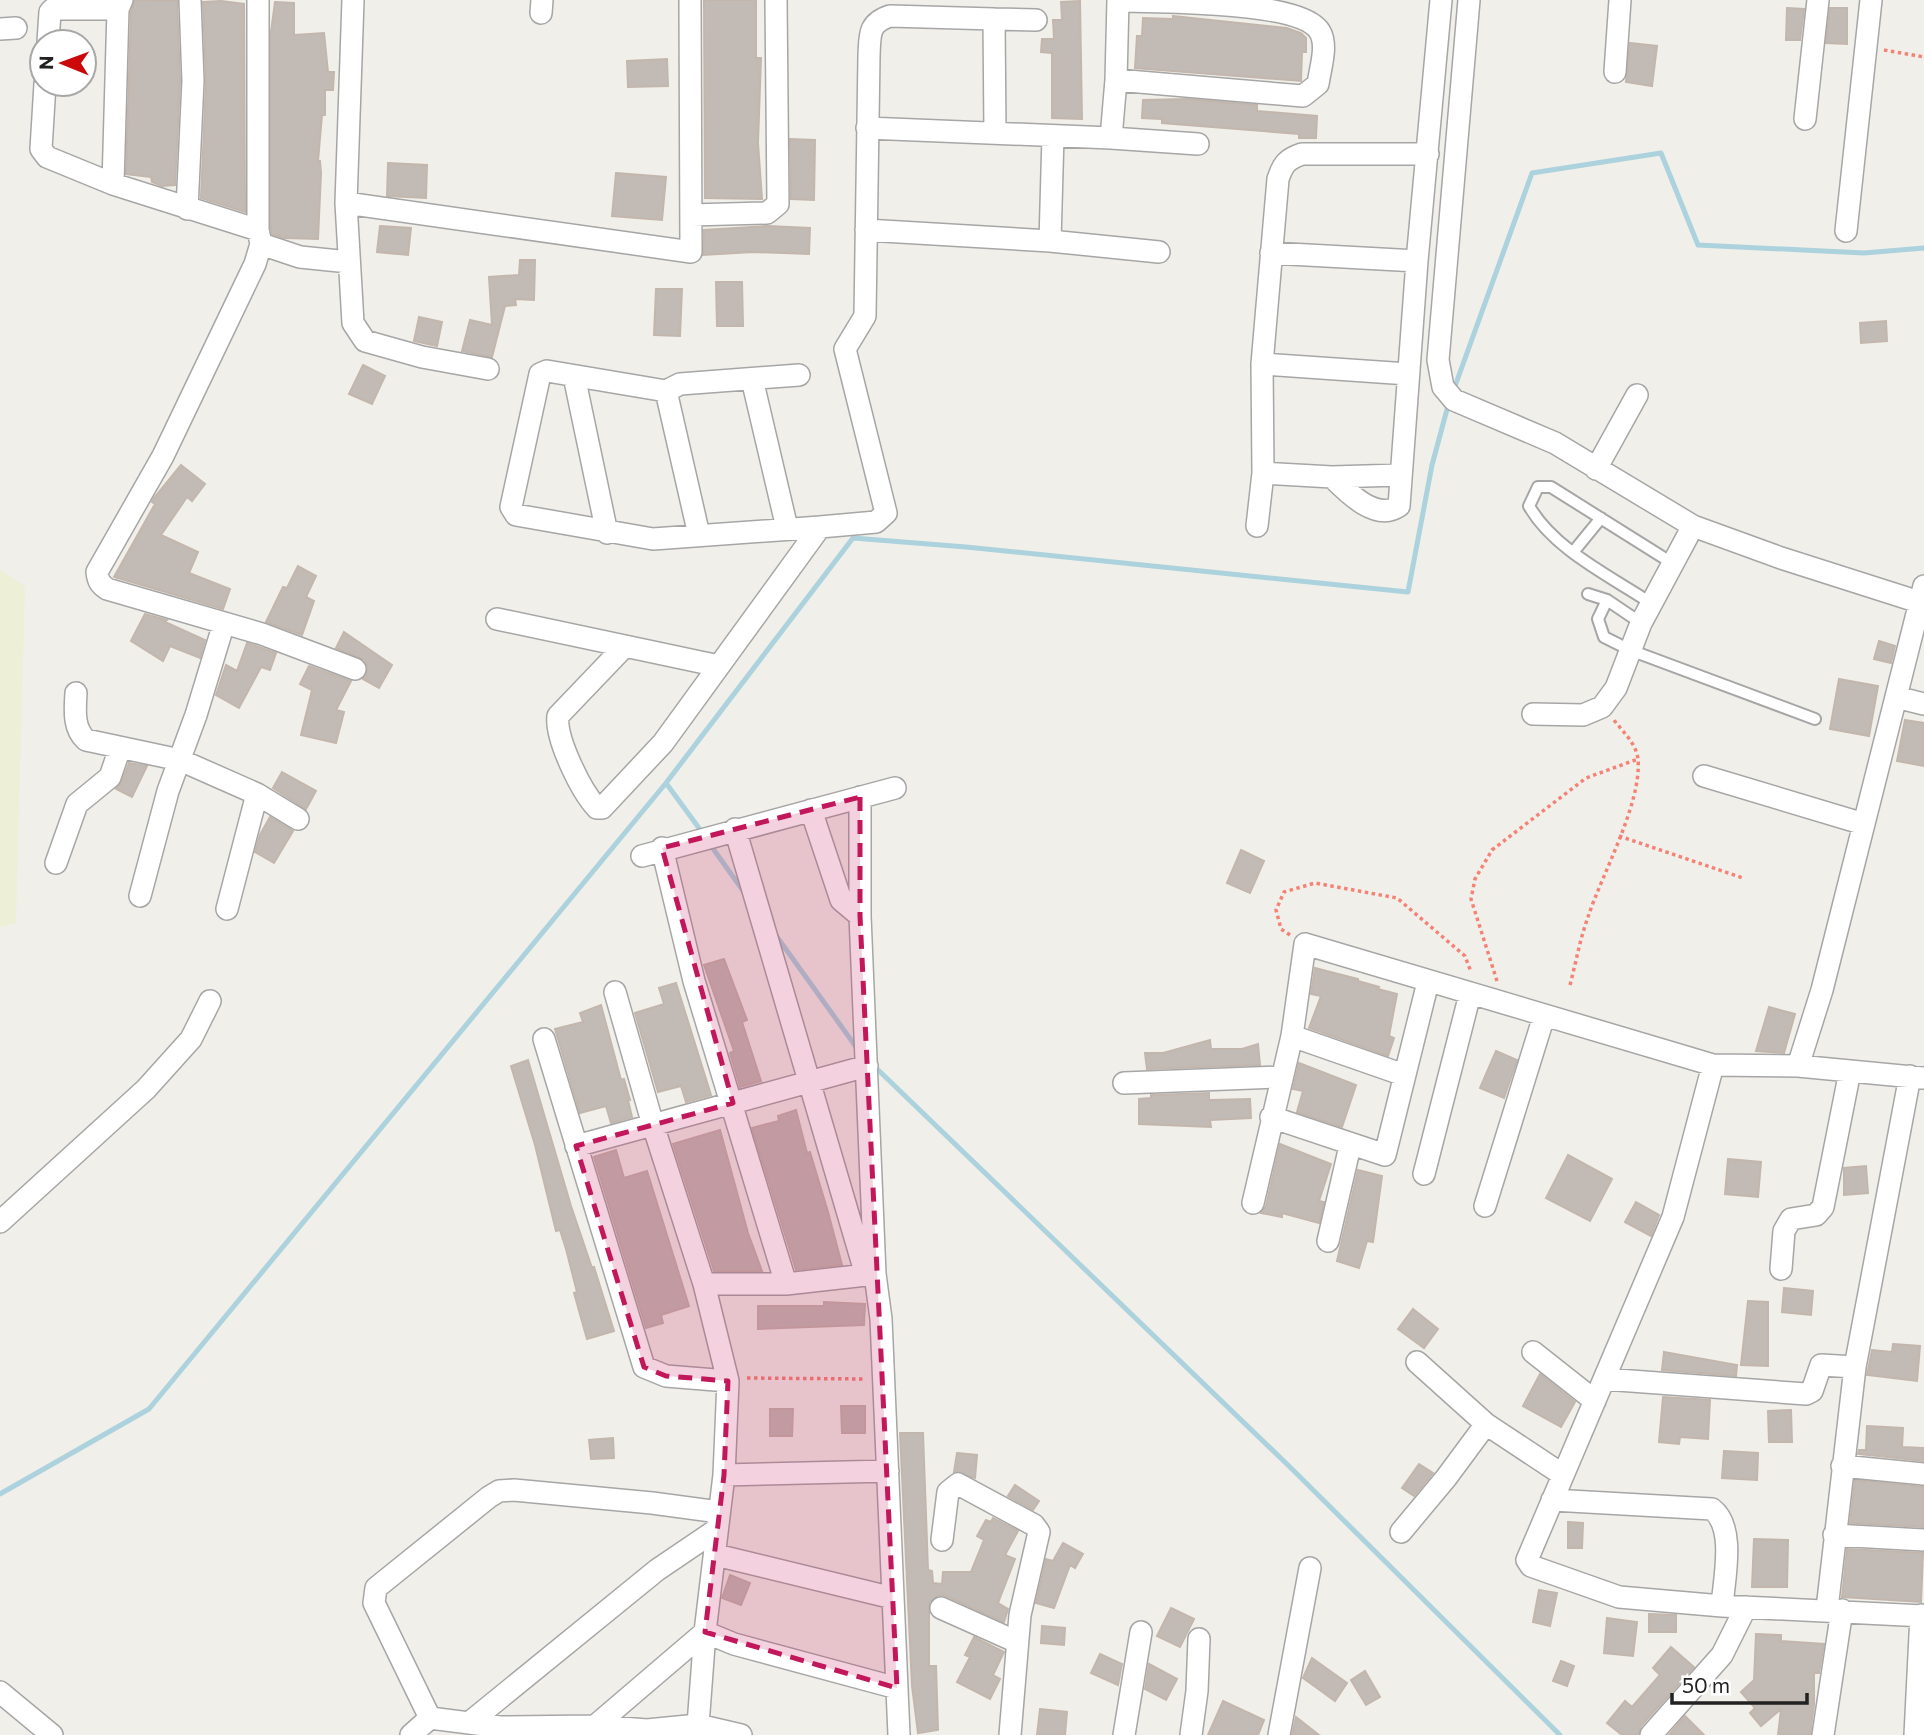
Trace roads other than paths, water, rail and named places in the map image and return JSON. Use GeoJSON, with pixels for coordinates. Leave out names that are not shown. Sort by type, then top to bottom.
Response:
{"type":"FeatureCollection","features":[{"type":"Feature","properties":{"kind":"street"},"geometry":{"type":"LineString","coordinates":[[187,209],[193,81],[190,0]]}},
{"type":"Feature","properties":{"kind":"street"},"geometry":{"type":"LineString","coordinates":[[258,0],[260,237],[255,264],[163,456],[97,572],[100,584],[107,589],[262,634],[355,669]]}},
{"type":"Feature","properties":{"kind":"street"},"geometry":{"type":"LineString","coordinates":[[353,0],[346,203],[353,323],[365,341],[422,357],[488,369]]}},
{"type":"Feature","properties":{"kind":"street"},"geometry":{"type":"LineString","coordinates":[[346,203],[691,252],[690,0]]}},
{"type":"Feature","properties":{"kind":"street"},"geometry":{"type":"LineString","coordinates":[[691,215],[767,213],[778,204],[776,0]]}},
{"type":"Feature","properties":{"kind":"street"},"geometry":{"type":"LineString","coordinates":[[1332,477],[1352,497],[1374,509],[1387,510],[1399,506],[1399,475],[1441,0]]}},
{"type":"Feature","properties":{"kind":"street"},"geometry":{"type":"LineString","coordinates":[[1469,0],[1438,360],[1449,393],[1547,439],[1693,526],[1781,558],[1922,594],[1822,990],[1798,1066]]}},
{"type":"Feature","properties":{"kind":"street"},"geometry":{"type":"LineString","coordinates":[[1615,72],[1620,0]]}},
{"type":"Feature","properties":{"kind":"street"},"geometry":{"type":"LineString","coordinates":[[1805,119],[1818,0]]}},
{"type":"Feature","properties":{"kind":"street"},"geometry":{"type":"LineString","coordinates":[[1846,231],[1871,0]]}},
{"type":"Feature","properties":{"kind":"street"},"geometry":{"type":"LineString","coordinates":[[1111,138],[1118,1],[1209,2],[1283,10],[1315,24],[1322,34],[1323,49],[1318,84],[1312,92],[1288,97],[1116,80]]}},
{"type":"Feature","properties":{"kind":"street"},"geometry":{"type":"LineString","coordinates":[[50,28],[53,9],[120,5],[113,184]]}},
{"type":"Feature","properties":{"kind":"street"},"geometry":{"type":"LineString","coordinates":[[799,375],[680,384],[666,391],[547,371],[540,374],[511,508],[516,515],[653,539],[876,522],[886,513],[845,349],[865,316],[870,29],[874,23],[890,16],[1036,20]]}},
{"type":"Feature","properties":{"kind":"street"},"geometry":{"type":"LineString","coordinates":[[995,19],[995,134]]}},
{"type":"Feature","properties":{"kind":"street"},"geometry":{"type":"LineString","coordinates":[[44,98],[41,149],[47,157],[260,237],[300,257],[349,262]]}},
{"type":"Feature","properties":{"kind":"street"},"geometry":{"type":"LineString","coordinates":[[867,128],[1198,144]]}},
{"type":"Feature","properties":{"kind":"street"},"geometry":{"type":"LineString","coordinates":[[1050,241],[1053,136]]}},
{"type":"Feature","properties":{"kind":"street"},"geometry":{"type":"LineString","coordinates":[[1258,526],[1263,473],[1262,364],[1278,179],[1286,161],[1303,154],[1428,154]]}},
{"type":"Feature","properties":{"kind":"street"},"geometry":{"type":"LineString","coordinates":[[866,230],[1050,241],[1159,252]]}},
{"type":"Feature","properties":{"kind":"street"},"geometry":{"type":"LineString","coordinates":[[1271,253],[1417,261]]}},
{"type":"Feature","properties":{"kind":"street"},"geometry":{"type":"LineString","coordinates":[[1262,364],[1408,374]]}},
{"type":"Feature","properties":{"kind":"street"},"geometry":{"type":"LineString","coordinates":[[575,376],[607,533]]}},
{"type":"Feature","properties":{"kind":"street"},"geometry":{"type":"LineString","coordinates":[[752,379],[787,528]]}},
{"type":"Feature","properties":{"kind":"street"},"geometry":{"type":"LineString","coordinates":[[666,391],[699,535]]}},
{"type":"Feature","properties":{"kind":"street"},"geometry":{"type":"LineString","coordinates":[[1596,469],[1637,395]]}},
{"type":"Feature","properties":{"kind":"street"},"geometry":{"type":"LineString","coordinates":[[1263,473],[1332,477],[1399,475]]}},
{"type":"Feature","properties":{"kind":"street"},"geometry":{"type":"LineString","coordinates":[[1533,715],[1583,715],[1602,707],[1616,688],[1641,623],[1693,526]]}},
{"type":"Feature","properties":{"kind":"street"},"geometry":{"type":"LineString","coordinates":[[625,646],[558,716],[556,728],[597,807],[602,808],[663,743],[820,527]]}},
{"type":"Feature","properties":{"kind":"street"},"geometry":{"type":"LineString","coordinates":[[497,619],[719,666]]}},
{"type":"Feature","properties":{"kind":"street"},"geometry":{"type":"LineString","coordinates":[[140,896],[224,623]]}},
{"type":"Feature","properties":{"kind":"street"},"geometry":{"type":"LineString","coordinates":[[76,693],[75,714],[80,734],[86,740],[180,760],[257,794],[298,819]]}},
{"type":"Feature","properties":{"kind":"street"},"geometry":{"type":"LineString","coordinates":[[1896,697],[1924,704]]}},
{"type":"Feature","properties":{"kind":"street"},"geometry":{"type":"LineString","coordinates":[[56,863],[77,803],[110,777],[120,748]]}},
{"type":"Feature","properties":{"kind":"street"},"geometry":{"type":"LineString","coordinates":[[1704,776],[1864,824]]}},
{"type":"Feature","properties":{"kind":"street"},"geometry":{"type":"LineString","coordinates":[[786,1284],[733,1103],[652,852],[895,788]]}},
{"type":"Feature","properties":{"kind":"street"},"geometry":{"type":"LineString","coordinates":[[227,909],[257,794]]}},
{"type":"Feature","properties":{"kind":"street"},"geometry":{"type":"LineString","coordinates":[[860,797],[860,916],[867,1061],[870,1274]]}},
{"type":"Feature","properties":{"kind":"street"},"geometry":{"type":"LineString","coordinates":[[811,810],[841,900],[860,916]]}},
{"type":"Feature","properties":{"kind":"street"},"geometry":{"type":"LineString","coordinates":[[735,829],[870,1274],[881,1319],[899,1735]]}},
{"type":"Feature","properties":{"kind":"street"},"geometry":{"type":"LineString","coordinates":[[1252,1203],[1292,1036],[1305,944],[1713,1065],[1798,1066],[1917,1077],[1854,1367],[1834,1535],[1834,1610],[1823,1735]]}},
{"type":"Feature","properties":{"kind":"street"},"geometry":{"type":"LineString","coordinates":[[1271,1118],[1382,1156],[1388,1152],[1428,982]]}},
{"type":"Feature","properties":{"kind":"street"},"geometry":{"type":"LineString","coordinates":[[615,992],[653,1125],[704,1283],[728,1381],[724,1475],[705,1632],[698,1725]]}},
{"type":"Feature","properties":{"kind":"street"},"geometry":{"type":"LineString","coordinates":[[1424,1174],[1484,998]]}},
{"type":"Feature","properties":{"kind":"street"},"geometry":{"type":"LineString","coordinates":[[0,1222],[146,1089],[191,1039],[210,1001]]}},
{"type":"Feature","properties":{"kind":"street"},"geometry":{"type":"LineString","coordinates":[[1485,1206],[1544,1016]]}},
{"type":"Feature","properties":{"kind":"street"},"geometry":{"type":"LineString","coordinates":[[1292,1036],[1404,1075]]}},
{"type":"Feature","properties":{"kind":"street"},"geometry":{"type":"LineString","coordinates":[[544,1040],[644,1367],[666,1376],[728,1381]]}},
{"type":"Feature","properties":{"kind":"street"},"geometry":{"type":"LineString","coordinates":[[576,1146],[810,1083],[867,1061]]}},
{"type":"Feature","properties":{"kind":"street"},"geometry":{"type":"LineString","coordinates":[[1713,1065],[1673,1217],[1528,1556],[1531,1566],[1606,1594],[1722,1606],[1922,1615],[1915,1735]]}},
{"type":"Feature","properties":{"kind":"street"},"geometry":{"type":"LineString","coordinates":[[1781,1269],[1784,1231],[1791,1219],[1816,1215],[1823,1207],[1850,1071]]}},
{"type":"Feature","properties":{"kind":"street"},"geometry":{"type":"LineString","coordinates":[[1124,1083],[1281,1077]]}},
{"type":"Feature","properties":{"kind":"street"},"geometry":{"type":"LineString","coordinates":[[1328,1241],[1350,1146]]}},
{"type":"Feature","properties":{"kind":"street"},"geometry":{"type":"LineString","coordinates":[[704,1283],[786,1284],[870,1274]]}},
{"type":"Feature","properties":{"kind":"street"},"geometry":{"type":"LineString","coordinates":[[1533,1352],[1595,1401]]}},
{"type":"Feature","properties":{"kind":"street"},"geometry":{"type":"LineString","coordinates":[[1417,1362],[1486,1424],[1563,1475]]}},
{"type":"Feature","properties":{"kind":"street"},"geometry":{"type":"LineString","coordinates":[[1604,1379],[1806,1394],[1812,1391],[1821,1365],[1854,1367]]}},
{"type":"Feature","properties":{"kind":"street"},"geometry":{"type":"LineString","coordinates":[[1401,1532],[1486,1424]]}},
{"type":"Feature","properties":{"kind":"street"},"geometry":{"type":"LineString","coordinates":[[1842,1466],[1924,1474]]}},
{"type":"Feature","properties":{"kind":"street"},"geometry":{"type":"LineString","coordinates":[[724,1475],[888,1471]]}},
{"type":"Feature","properties":{"kind":"street"},"geometry":{"type":"LineString","coordinates":[[942,1540],[948,1492],[954,1485],[964,1486],[1037,1528],[1017,1642],[1010,1735]]}},
{"type":"Feature","properties":{"kind":"street"},"geometry":{"type":"LineString","coordinates":[[430,1718],[374,1603],[374,1594],[376,1588],[489,1497],[499,1491],[514,1490],[652,1503],[717,1521]]}},
{"type":"Feature","properties":{"kind":"street"},"geometry":{"type":"LineString","coordinates":[[1552,1500],[1712,1509],[1720,1515],[1725,1531],[1722,1606]]}},
{"type":"Feature","properties":{"kind":"street"},"geometry":{"type":"LineString","coordinates":[[469,1723],[717,1521]]}},
{"type":"Feature","properties":{"kind":"street"},"geometry":{"type":"LineString","coordinates":[[1834,1535],[1924,1540]]}},
{"type":"Feature","properties":{"kind":"street"},"geometry":{"type":"LineString","coordinates":[[716,1555],[893,1598]]}},
{"type":"Feature","properties":{"kind":"street"},"geometry":{"type":"LineString","coordinates":[[1279,1735],[1310,1568]]}},
{"type":"Feature","properties":{"kind":"street"},"geometry":{"type":"LineString","coordinates":[[1651,1735],[1722,1655],[1746,1607]]}},
{"type":"Feature","properties":{"kind":"street"},"geometry":{"type":"LineString","coordinates":[[941,1608],[1017,1642]]}},
{"type":"Feature","properties":{"kind":"street"},"geometry":{"type":"LineString","coordinates":[[705,1632],[734,1644],[897,1688]]}},
{"type":"Feature","properties":{"kind":"street"},"geometry":{"type":"LineString","coordinates":[[595,1726],[705,1632]]}},
{"type":"Feature","properties":{"kind":"street"},"geometry":{"type":"LineString","coordinates":[[1124,1735],[1141,1632]]}},
{"type":"Feature","properties":{"kind":"street"},"geometry":{"type":"LineString","coordinates":[[1191,1735],[1197,1691],[1199,1639]]}},
{"type":"Feature","properties":{"kind":"street"},"geometry":{"type":"LineString","coordinates":[[0,1692],[52,1735]]}},
{"type":"Feature","properties":{"kind":"street"},"geometry":{"type":"LineString","coordinates":[[411,1735],[430,1718],[500,1727],[595,1726],[646,1730],[698,1725],[741,1735]]}},
{"type":"Feature","properties":{"kind":"lane"},"geometry":{"type":"LineString","coordinates":[[1652,604],[1574,551],[1538,521],[1530,506],[1538,487],[1551,487],[1672,563]]}},
{"type":"Feature","properties":{"kind":"lane"},"geometry":{"type":"LineString","coordinates":[[1574,551],[1601,518]]}},
{"type":"Feature","properties":{"kind":"lane"},"geometry":{"type":"LineString","coordinates":[[1588,594],[1607,600],[1641,623]]}},
{"type":"Feature","properties":{"kind":"lane"},"geometry":{"type":"LineString","coordinates":[[1607,600],[1598,619],[1604,636],[1630,650],[1815,719]]}},
{"type":"Feature","properties":{"kind":"waterway"},"geometry":{"type":"LineString","coordinates":[[1454,389],[1532,173],[1661,153],[1698,245],[1864,253],[1924,248]]}},
{"type":"Feature","properties":{"kind":"waterway"},"geometry":{"type":"LineString","coordinates":[[0,1494],[149,1409],[666,783],[853,538],[1408,592],[1432,465],[1449,402]]}},
{"type":"Feature","properties":{"kind":"waterway"},"geometry":{"type":"LineString","coordinates":[[666,783],[704,835]]}},
{"type":"Feature","properties":{"kind":"waterway"},"geometry":{"type":"LineString","coordinates":[[709,843],[744,892]]}},
{"type":"Feature","properties":{"kind":"waterway"},"geometry":{"type":"LineString","coordinates":[[775,934],[859,1051]]}},
{"type":"Feature","properties":{"kind":"waterway"},"geometry":{"type":"LineString","coordinates":[[873,1065],[1293,1470],[1560,1735]]}}]}
